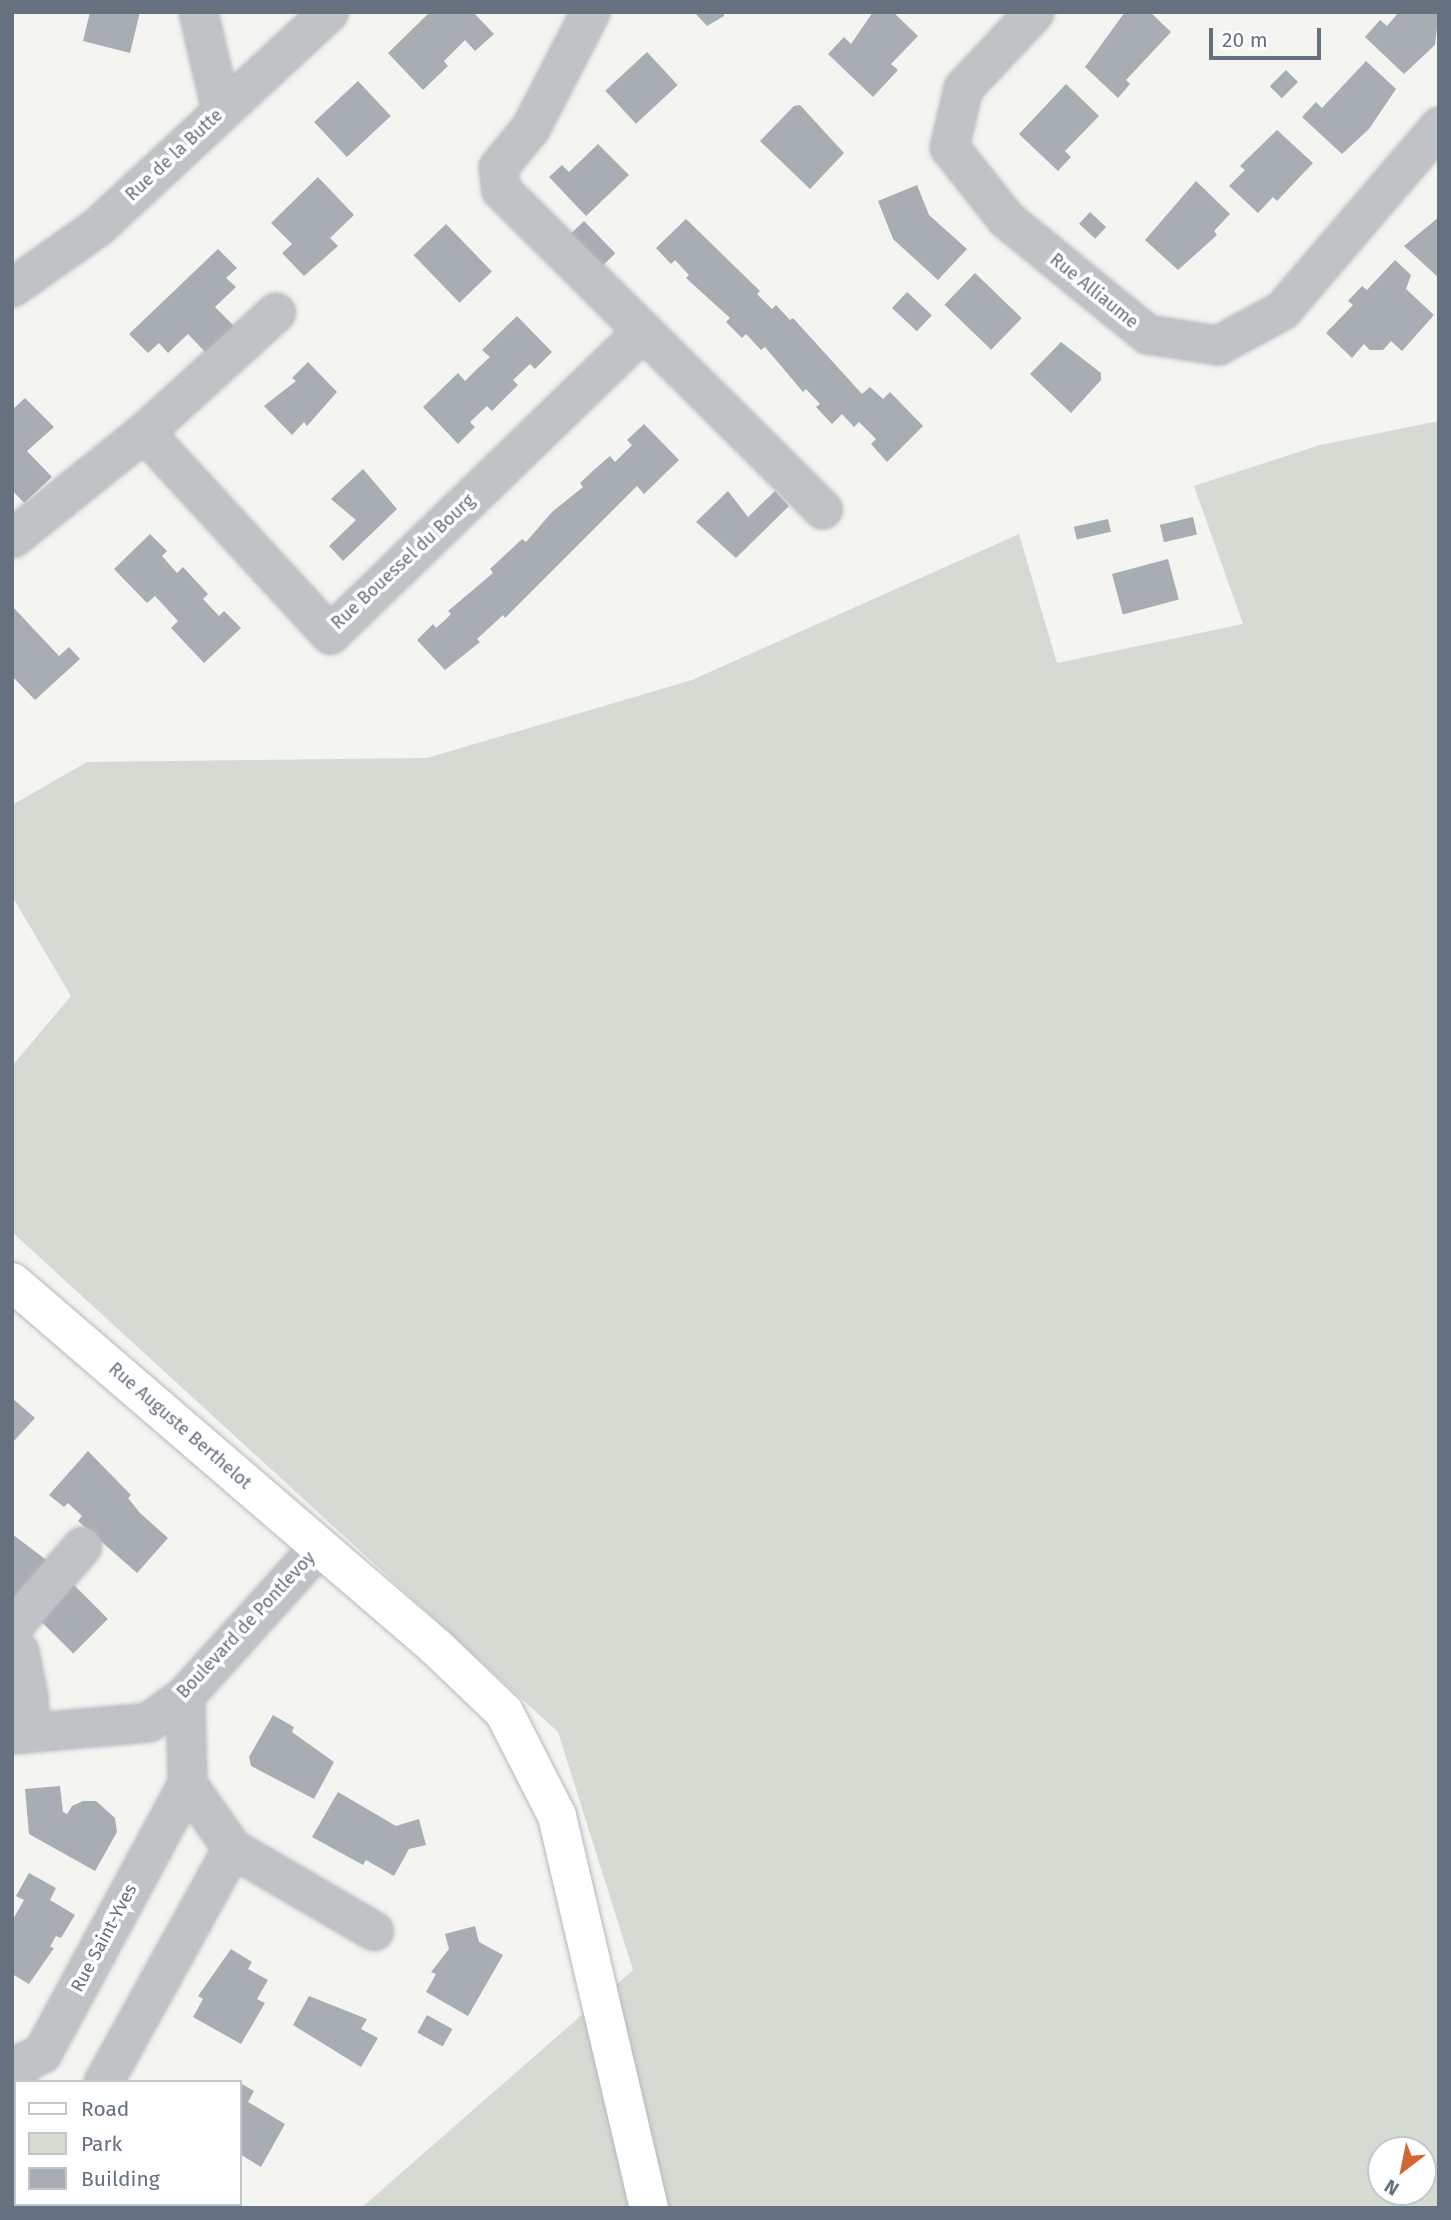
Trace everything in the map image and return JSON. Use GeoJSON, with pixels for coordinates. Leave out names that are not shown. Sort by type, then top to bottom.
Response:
{"type":"FeatureCollection","features":[{"type":"Feature","properties":{"kind":"street"},"geometry":{"type":"LineString","coordinates":[[198,12],[221,110]]}},
{"type":"Feature","properties":{"kind":"street","name":"Rue de la Butte"},"geometry":{"type":"LineString","coordinates":[[12,287],[97,227],[328,12]]}},
{"type":"Feature","properties":{"kind":"street"},"geometry":{"type":"LineString","coordinates":[[590,12],[530,128],[498,167],[500,190],[822,509]]}},
{"type":"Feature","properties":{"kind":"street","name":"Rue Alliaume"},"geometry":{"type":"LineString","coordinates":[[1034,12],[963,88],[949,147],[1006,219],[1147,334],[1218,345],[1282,310],[1439,126]]}},
{"type":"Feature","properties":{"kind":"street"},"geometry":{"type":"LineString","coordinates":[[12,538],[144,432],[276,312]]}},
{"type":"Feature","properties":{"kind":"street","name":"Rue Bouessel du Bourg"},"geometry":{"type":"LineString","coordinates":[[144,432],[330,634],[642,332]]}},
{"type":"Feature","properties":{"kind":"street","name":"Rue Auguste Berthelot"},"geometry":{"type":"LineString","coordinates":[[12,1282],[436,1647],[504,1712],[557,1816],[649,2208]]}},
{"type":"Feature","properties":{"kind":"street"},"geometry":{"type":"LineString","coordinates":[[12,1628],[82,1546]]}},
{"type":"Feature","properties":{"kind":"street","name":"Boulevard de Pontlevoy"},"geometry":{"type":"LineString","coordinates":[[21,1733],[148,1722],[185,1695],[319,1546]]}},
{"type":"Feature","properties":{"kind":"street"},"geometry":{"type":"LineString","coordinates":[[12,1645],[19,1651],[28,1696],[21,1733]]}},
{"type":"Feature","properties":{"kind":"street","name":"Rue Saint-Yves"},"geometry":{"type":"LineString","coordinates":[[14,2080],[25,2061],[42,2053],[187,1784],[185,1695]]}},
{"type":"Feature","properties":{"kind":"street"},"geometry":{"type":"LineString","coordinates":[[187,1784],[232,1848],[374,1931]]}},
{"type":"Feature","properties":{"kind":"street"},"geometry":{"type":"LineString","coordinates":[[104,2080],[232,1848]]}},
{"type":"Feature","properties":{"kind":"green space"},"geometry":{"type":"Polygon","coordinates":[[[1439,421],[1439,2208],[361,2208],[633,1970],[558,1732],[12,1232],[12,1066],[71,996],[12,896],[12,805],[87,762],[427,758],[692,680],[1019,534],[1057,663],[1243,624],[1194,486],[1320,445],[1439,421]]]}},
{"type":"Feature","properties":{"kind":"building"},"geometry":{"type":"Polygon","coordinates":[[[90,12],[140,12],[130,53],[83,41],[90,12]]]}},
{"type":"Feature","properties":{"kind":"building"},"geometry":{"type":"Polygon","coordinates":[[[430,12],[473,12],[494,34],[475,51],[465,40],[444,61],[448,66],[423,90],[388,53],[430,12]]]}},
{"type":"Feature","properties":{"kind":"building"},"geometry":{"type":"Polygon","coordinates":[[[694,12],[724,12],[724,16],[707,26],[694,12]]]}},
{"type":"Feature","properties":{"kind":"building"},"geometry":{"type":"Polygon","coordinates":[[[873,12],[893,12],[918,36],[891,64],[898,70],[873,97],[828,54],[844,37],[851,44],[873,12]]]}},
{"type":"Feature","properties":{"kind":"building"},"geometry":{"type":"Polygon","coordinates":[[[1125,12],[1150,12],[1171,32],[1126,80],[1130,84],[1118,98],[1085,67],[1125,12]]]}},
{"type":"Feature","properties":{"kind":"building"},"geometry":{"type":"Polygon","coordinates":[[[1399,12],[1439,12],[1435,45],[1404,74],[1365,37],[1380,20],[1387,26],[1399,12]]]}},
{"type":"Feature","properties":{"kind":"building"},"geometry":{"type":"Polygon","coordinates":[[[647,52],[678,85],[636,124],[605,91],[647,52]]]}},
{"type":"Feature","properties":{"kind":"building"},"geometry":{"type":"Polygon","coordinates":[[[1366,61],[1396,89],[1369,129],[1342,154],[1302,117],[1316,102],[1322,108],[1366,61]]]}},
{"type":"Feature","properties":{"kind":"building"},"geometry":{"type":"Polygon","coordinates":[[[1286,70],[1298,82],[1282,98],[1270,86],[1286,70]]]}},
{"type":"Feature","properties":{"kind":"building"},"geometry":{"type":"Polygon","coordinates":[[[358,81],[391,116],[347,157],[314,122],[358,81]]]}},
{"type":"Feature","properties":{"kind":"building"},"geometry":{"type":"Polygon","coordinates":[[[1066,84],[1099,116],[1065,151],[1071,157],[1058,171],[1019,134],[1066,84]]]}},
{"type":"Feature","properties":{"kind":"building"},"geometry":{"type":"Polygon","coordinates":[[[800,105],[844,153],[810,189],[760,141],[794,106],[800,105]]]}},
{"type":"Feature","properties":{"kind":"building"},"geometry":{"type":"Polygon","coordinates":[[[1277,130],[1313,163],[1277,201],[1273,197],[1258,213],[1229,186],[1245,170],[1240,166],[1277,130]]]}},
{"type":"Feature","properties":{"kind":"building"},"geometry":{"type":"Polygon","coordinates":[[[598,144],[629,175],[586,216],[549,177],[562,165],[569,172],[598,144]]]}},
{"type":"Feature","properties":{"kind":"building"},"geometry":{"type":"Polygon","coordinates":[[[318,177],[354,215],[330,238],[338,246],[304,276],[282,253],[292,244],[271,223],[318,177]]]}},
{"type":"Feature","properties":{"kind":"building"},"geometry":{"type":"Polygon","coordinates":[[[1196,181],[1230,214],[1214,231],[1217,235],[1178,270],[1145,240],[1196,181]]]}},
{"type":"Feature","properties":{"kind":"building"},"geometry":{"type":"Polygon","coordinates":[[[917,185],[929,215],[967,249],[938,280],[893,239],[878,201],[917,185]]]}},
{"type":"Feature","properties":{"kind":"building"},"geometry":{"type":"Polygon","coordinates":[[[1090,212],[1106,227],[1095,239],[1079,224],[1090,212]]]}},
{"type":"Feature","properties":{"kind":"building"},"geometry":{"type":"Polygon","coordinates":[[[1439,217],[1439,278],[1404,246],[1439,217]]]}},
{"type":"Feature","properties":{"kind":"building"},"geometry":{"type":"Polygon","coordinates":[[[686,219],[760,291],[757,294],[772,309],[776,305],[790,320],[793,318],[862,394],[870,387],[883,399],[890,392],[923,426],[887,462],[871,444],[876,439],[859,422],[854,427],[842,414],[832,424],[816,407],[820,404],[806,389],[803,392],[765,347],[761,350],[746,334],[742,338],[726,322],[730,318],[686,278],[689,275],[675,260],[671,264],[656,248],[686,219]]]}},
{"type":"Feature","properties":{"kind":"building"},"geometry":{"type":"Polygon","coordinates":[[[584,221],[615,253],[599,269],[567,237],[584,221]]]}},
{"type":"Feature","properties":{"kind":"building"},"geometry":{"type":"Polygon","coordinates":[[[446,224],[492,271],[459,303],[414,255],[446,224]]]}},
{"type":"Feature","properties":{"kind":"building"},"geometry":{"type":"Polygon","coordinates":[[[218,249],[237,268],[226,278],[236,287],[215,307],[238,330],[210,357],[188,334],[168,353],[159,343],[148,353],[129,334],[218,249]]]}},
{"type":"Feature","properties":{"kind":"building"},"geometry":{"type":"Polygon","coordinates":[[[1395,260],[1411,275],[1406,289],[1434,315],[1402,351],[1391,341],[1383,350],[1370,350],[1364,344],[1352,358],[1326,333],[1353,305],[1348,301],[1362,286],[1367,290],[1395,260]]]}},
{"type":"Feature","properties":{"kind":"building"},"geometry":{"type":"Polygon","coordinates":[[[975,273],[1022,318],[991,350],[944,305],[975,273]]]}},
{"type":"Feature","properties":{"kind":"building"},"geometry":{"type":"Polygon","coordinates":[[[907,292],[932,315],[917,331],[892,308],[907,292]]]}},
{"type":"Feature","properties":{"kind":"building"},"geometry":{"type":"Polygon","coordinates":[[[517,316],[552,352],[535,369],[530,364],[513,380],[518,385],[492,411],[487,406],[470,422],[475,427],[458,444],[423,407],[458,373],[465,381],[490,357],[482,350],[517,316]]]}},
{"type":"Feature","properties":{"kind":"building"},"geometry":{"type":"Polygon","coordinates":[[[1061,342],[1101,373],[1101,380],[1071,413],[1030,374],[1061,342]]]}},
{"type":"Feature","properties":{"kind":"building"},"geometry":{"type":"Polygon","coordinates":[[[308,362],[337,392],[307,426],[304,422],[292,435],[264,406],[296,381],[292,378],[308,362]]]}},
{"type":"Feature","properties":{"kind":"building"},"geometry":{"type":"Polygon","coordinates":[[[25,398],[54,427],[27,451],[52,477],[24,503],[12,490],[12,410],[25,398]]]}},
{"type":"Feature","properties":{"kind":"building"},"geometry":{"type":"Polygon","coordinates":[[[644,424],[679,460],[644,494],[637,486],[505,618],[503,615],[477,639],[480,642],[445,670],[417,640],[433,624],[436,628],[444,621],[451,614],[448,611],[493,573],[490,569],[522,539],[526,542],[552,512],[583,487],[580,483],[596,468],[610,456],[615,462],[632,445],[627,440],[644,424]]]}},
{"type":"Feature","properties":{"kind":"building"},"geometry":{"type":"Polygon","coordinates":[[[363,469],[397,509],[343,561],[329,546],[356,520],[331,499],[363,469]]]}},
{"type":"Feature","properties":{"kind":"building"},"geometry":{"type":"Polygon","coordinates":[[[728,491],[748,517],[775,491],[789,506],[736,558],[696,522],[728,491]]]}},
{"type":"Feature","properties":{"kind":"building"},"geometry":{"type":"Polygon","coordinates":[[[1193,517],[1197,535],[1164,542],[1160,525],[1193,517]]]}},
{"type":"Feature","properties":{"kind":"building"},"geometry":{"type":"Polygon","coordinates":[[[1108,519],[1111,532],[1077,540],[1074,527],[1108,519]]]}},
{"type":"Feature","properties":{"kind":"building"},"geometry":{"type":"Polygon","coordinates":[[[150,534],[167,551],[162,556],[177,573],[183,567],[208,594],[203,599],[219,616],[224,611],[241,628],[204,663],[171,628],[178,621],[155,596],[147,603],[114,569],[150,534]]]}},
{"type":"Feature","properties":{"kind":"building"},"geometry":{"type":"Polygon","coordinates":[[[1168,559],[1179,600],[1123,615],[1112,574],[1168,559]]]}},
{"type":"Feature","properties":{"kind":"building"},"geometry":{"type":"Polygon","coordinates":[[[12,606],[59,656],[69,647],[80,659],[35,700],[12,676],[12,606]]]}},
{"type":"Feature","properties":{"kind":"building"},"geometry":{"type":"Polygon","coordinates":[[[12,1398],[35,1418],[12,1443],[12,1398]]]}},
{"type":"Feature","properties":{"kind":"building"},"geometry":{"type":"Polygon","coordinates":[[[88,1451],[131,1495],[128,1498],[140,1513],[168,1538],[137,1573],[78,1521],[82,1516],[68,1503],[64,1507],[49,1495],[88,1451]]]}},
{"type":"Feature","properties":{"kind":"building"},"geometry":{"type":"Polygon","coordinates":[[[12,1534],[49,1562],[16,1599],[12,1595],[12,1534]]]}},
{"type":"Feature","properties":{"kind":"building"},"geometry":{"type":"Polygon","coordinates":[[[69,1580],[108,1619],[73,1654],[34,1615],[69,1580]]]}},
{"type":"Feature","properties":{"kind":"building"},"geometry":{"type":"Polygon","coordinates":[[[273,1715],[294,1727],[292,1732],[334,1762],[314,1799],[251,1766],[249,1757],[273,1715]]]}},
{"type":"Feature","properties":{"kind":"building"},"geometry":{"type":"Polygon","coordinates":[[[60,1786],[63,1812],[67,1814],[72,1806],[83,1801],[96,1801],[115,1818],[117,1832],[95,1871],[29,1834],[25,1789],[60,1786]]]}},
{"type":"Feature","properties":{"kind":"building"},"geometry":{"type":"Polygon","coordinates":[[[338,1792],[396,1826],[419,1819],[426,1845],[409,1849],[394,1876],[366,1860],[363,1865],[312,1837],[338,1792]]]}},
{"type":"Feature","properties":{"kind":"building"},"geometry":{"type":"Polygon","coordinates":[[[29,1873],[56,1888],[50,1900],[75,1915],[61,1938],[56,1936],[50,1947],[54,1948],[29,1984],[12,1974],[12,1921],[24,1900],[16,1896],[29,1873]]]}},
{"type":"Feature","properties":{"kind":"building"},"geometry":{"type":"Polygon","coordinates":[[[475,1926],[479,1942],[503,1955],[468,2016],[426,1992],[436,1974],[431,1972],[449,1949],[445,1934],[475,1926]]]}},
{"type":"Feature","properties":{"kind":"building"},"geometry":{"type":"Polygon","coordinates":[[[231,1949],[252,1962],[248,1969],[268,1980],[257,1999],[265,2003],[241,2044],[193,2017],[203,1999],[198,1996],[231,1949]]]}},
{"type":"Feature","properties":{"kind":"building"},"geometry":{"type":"Polygon","coordinates":[[[309,1996],[367,2019],[361,2029],[378,2038],[361,2067],[293,2025],[309,1996]]]}},
{"type":"Feature","properties":{"kind":"building"},"geometry":{"type":"Polygon","coordinates":[[[427,2015],[452,2029],[443,2047],[417,2032],[427,2015]]]}},
{"type":"Feature","properties":{"kind":"building"},"geometry":{"type":"Polygon","coordinates":[[[242,2084],[254,2091],[248,2102],[285,2124],[261,2167],[242,2155],[242,2084]]]}},
{"type":"Feature","properties":{"kind":"building"},"geometry":{"type":"Polygon","coordinates":[[[117,2206],[199,2206],[199,2208],[117,2206]]]}}]}
